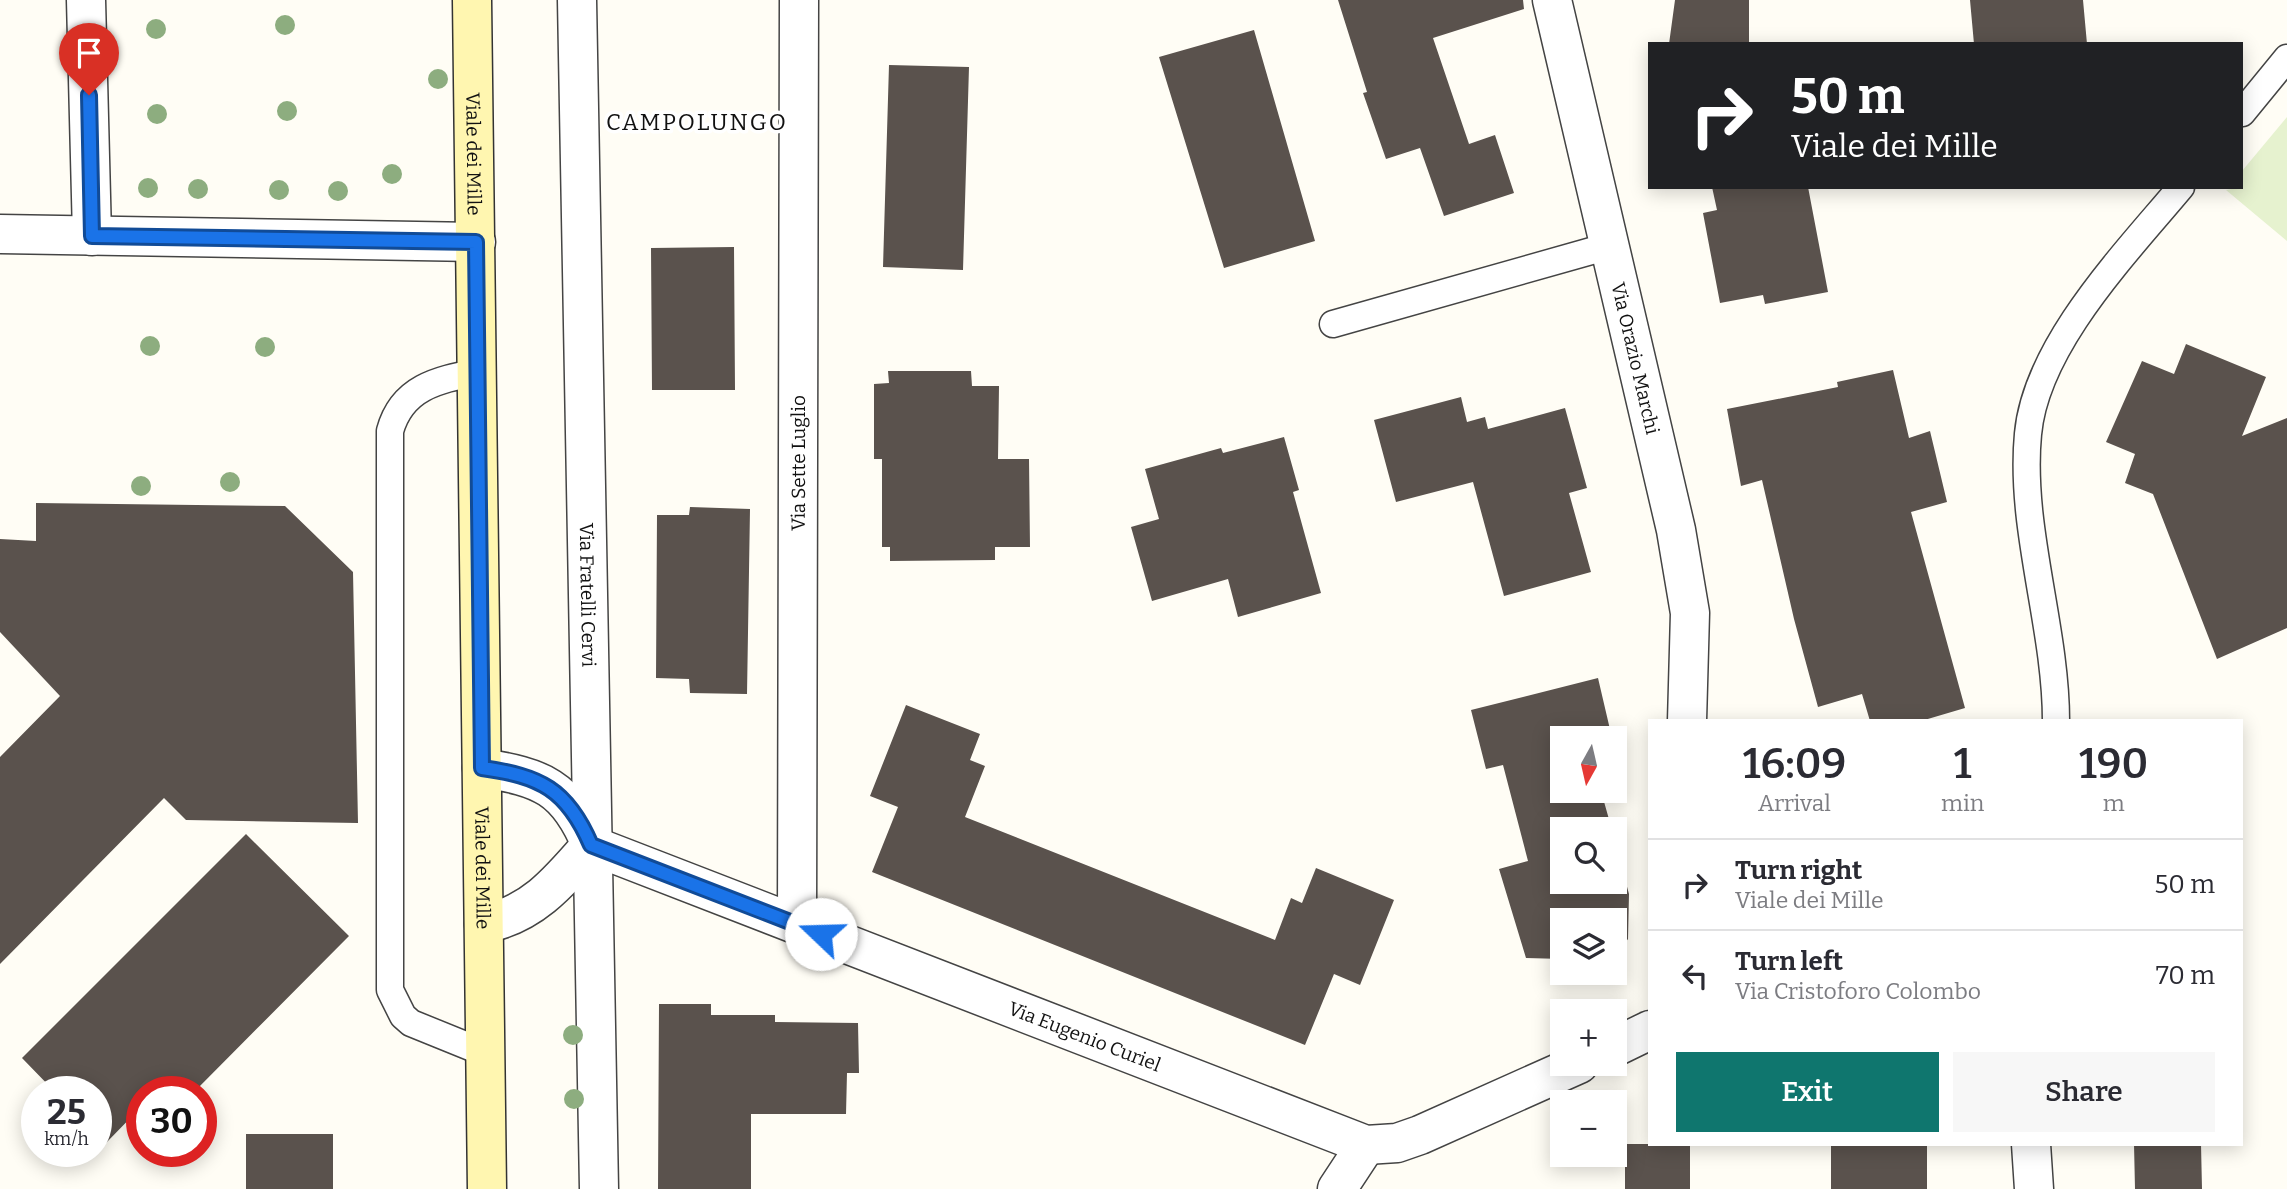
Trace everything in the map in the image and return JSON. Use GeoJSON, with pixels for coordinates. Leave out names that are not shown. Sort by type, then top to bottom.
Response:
{"type":"FeatureCollection","features":[{"type":"Feature","properties":{"kind":"main road","name":"Viale dei Mille"},"geometry":{"type":"LineString","coordinates":[[472,0],[487,1189]]}},
{"type":"Feature","properties":{"kind":"street"},"geometry":{"type":"LineString","coordinates":[[86,0],[92,236]]}},
{"type":"Feature","properties":{"kind":"street","name":"Via Fratelli Cervi"},"geometry":{"type":"LineString","coordinates":[[577,0],[599,1189]]}},
{"type":"Feature","properties":{"kind":"street","name":"Via Sette Luglio"},"geometry":{"type":"LineString","coordinates":[[797,925],[799,0]]}},
{"type":"Feature","properties":{"kind":"street","name":"Via Orazio Marchi"},"geometry":{"type":"LineString","coordinates":[[1552,0],[1659,455],[1687,590],[1690,632],[1687,719]]}},
{"type":"Feature","properties":{"kind":"street"},"geometry":{"type":"LineString","coordinates":[[0,234],[476,242]]}},
{"type":"Feature","properties":{"kind":"street"},"geometry":{"type":"LineString","coordinates":[[482,768],[523,774],[552,788],[576,815],[591,845],[554,888],[536,903],[508,919],[484,924]]}},
{"type":"Feature","properties":{"kind":"street","name":"Via Eugenio Curiel"},"geometry":{"type":"LineString","coordinates":[[591,845],[1366,1145],[1397,1143],[1420,1135],[1552,1076]]}},
{"type":"Feature","properties":{"kind":"street"},"geometry":{"type":"LineString","coordinates":[[1627,1041],[1648,1031]]}},
{"type":"Feature","properties":{"kind":"street"},"geometry":{"type":"LineString","coordinates":[[1337,1189],[1366,1145]]}},
{"type":"Feature","properties":{"kind":"street"},"geometry":{"type":"LineString","coordinates":[[2031,1146],[2034,1189]]}},
{"type":"Feature","properties":{"kind":"lane"},"geometry":{"type":"LineString","coordinates":[[2243,112],[2287,58]]}},
{"type":"Feature","properties":{"kind":"lane"},"geometry":{"type":"LineString","coordinates":[[2056,719],[2029,492],[2028,432],[2043,379],[2074,323],[2179,189]]}},
{"type":"Feature","properties":{"kind":"lane"},"geometry":{"type":"LineString","coordinates":[[1333,324],[1609,246]]}},
{"type":"Feature","properties":{"kind":"lane"},"geometry":{"type":"LineString","coordinates":[[477,372],[440,380],[411,395],[394,417],[390,431],[390,990],[403,1016],[411,1023],[485,1054]]}},
{"type":"Feature","properties":{"kind":"green space"},"geometry":{"type":"Polygon","coordinates":[[[2287,117],[2287,241],[2226,190],[2243,189],[2243,170],[2287,117]]]}},
{"type":"Feature","properties":{"kind":"building"},"geometry":{"type":"Polygon","coordinates":[[[1338,0],[1523,0],[1524,9],[1433,38],[1469,144],[1495,135],[1514,193],[1444,216],[1420,148],[1386,159],[1363,93],[1367,92],[1338,0]]]}},
{"type":"Feature","properties":{"kind":"building"},"geometry":{"type":"Polygon","coordinates":[[[1675,0],[1749,0],[1749,42],[1669,42],[1675,0]]]}},
{"type":"Feature","properties":{"kind":"building"},"geometry":{"type":"Polygon","coordinates":[[[1970,0],[2083,0],[2087,42],[1974,42],[1970,0]]]}},
{"type":"Feature","properties":{"kind":"building"},"geometry":{"type":"Polygon","coordinates":[[[1254,30],[1315,241],[1224,268],[1159,57],[1254,30]]]}},
{"type":"Feature","properties":{"kind":"building"},"geometry":{"type":"Polygon","coordinates":[[[889,65],[969,67],[963,270],[883,267],[889,65]]]}},
{"type":"Feature","properties":{"kind":"building"},"geometry":{"type":"Polygon","coordinates":[[[1712,189],[1808,189],[1828,292],[1765,304],[1763,295],[1720,303],[1703,213],[1717,210],[1712,189]]]}},
{"type":"Feature","properties":{"kind":"building"},"geometry":{"type":"Polygon","coordinates":[[[734,247],[735,390],[652,390],[651,248],[734,247]]]}},
{"type":"Feature","properties":{"kind":"building"},"geometry":{"type":"Polygon","coordinates":[[[2186,344],[2266,377],[2242,436],[2287,418],[2287,628],[2217,659],[2153,494],[2125,483],[2135,454],[2106,442],[2142,361],[2174,374],[2186,344]]]}},
{"type":"Feature","properties":{"kind":"building"},"geometry":{"type":"Polygon","coordinates":[[[1893,370],[1909,438],[1930,431],[1947,502],[1911,512],[1965,708],[1928,719],[1869,719],[1862,694],[1818,707],[1794,619],[1762,480],[1741,486],[1727,409],[1838,387],[1837,382],[1893,370]]]}},
{"type":"Feature","properties":{"kind":"building"},"geometry":{"type":"Polygon","coordinates":[[[888,371],[971,371],[972,386],[999,386],[998,459],[1029,459],[1030,547],[995,547],[995,560],[890,561],[890,547],[882,547],[882,459],[874,459],[874,384],[889,383],[888,371]]]}},
{"type":"Feature","properties":{"kind":"building"},"geometry":{"type":"Polygon","coordinates":[[[1461,397],[1467,422],[1485,417],[1488,429],[1565,408],[1587,488],[1569,493],[1591,572],[1504,596],[1473,482],[1396,502],[1374,420],[1461,397]]]}},
{"type":"Feature","properties":{"kind":"building"},"geometry":{"type":"Polygon","coordinates":[[[1284,437],[1299,490],[1293,492],[1321,593],[1238,617],[1228,579],[1152,601],[1131,527],[1159,519],[1145,469],[1221,448],[1223,453],[1284,437]]]}},
{"type":"Feature","properties":{"kind":"building"},"geometry":{"type":"Polygon","coordinates":[[[36,503],[285,506],[353,572],[358,823],[186,820],[164,798],[0,964],[0,757],[60,696],[0,632],[0,539],[36,541],[36,503]]]}},
{"type":"Feature","properties":{"kind":"building"},"geometry":{"type":"Polygon","coordinates":[[[690,507],[750,509],[747,694],[690,693],[689,679],[656,678],[657,515],[689,515],[690,507]]]}},
{"type":"Feature","properties":{"kind":"building"},"geometry":{"type":"Polygon","coordinates":[[[1598,678],[1609,726],[1550,726],[1550,803],[1604,803],[1608,817],[1550,817],[1550,894],[1627,894],[1627,887],[1629,894],[1627,940],[1627,908],[1550,908],[1550,959],[1526,958],[1499,869],[1528,861],[1503,765],[1486,769],[1471,710],[1598,678]]]}},
{"type":"Feature","properties":{"kind":"building"},"geometry":{"type":"Polygon","coordinates":[[[906,705],[980,734],[970,760],[985,766],[965,817],[1275,940],[1291,898],[1302,903],[1316,868],[1394,900],[1360,985],[1334,974],[1305,1045],[872,872],[898,807],[870,796],[906,705]]]}},
{"type":"Feature","properties":{"kind":"building"},"geometry":{"type":"Polygon","coordinates":[[[246,834],[349,936],[210,1076],[126,1076],[126,1122],[112,1137],[112,1076],[39,1076],[22,1058],[246,834]]]}},
{"type":"Feature","properties":{"kind":"building"},"geometry":{"type":"Polygon","coordinates":[[[659,1004],[711,1004],[711,1015],[775,1015],[775,1022],[858,1023],[859,1073],[847,1073],[846,1114],[751,1114],[751,1189],[658,1189],[659,1004]]]}},
{"type":"Feature","properties":{"kind":"building"},"geometry":{"type":"Polygon","coordinates":[[[246,1134],[333,1134],[333,1189],[246,1189],[246,1134]]]}},
{"type":"Feature","properties":{"kind":"building"},"geometry":{"type":"Polygon","coordinates":[[[1627,1144],[1690,1146],[1690,1189],[1625,1189],[1627,1144]]]}},
{"type":"Feature","properties":{"kind":"building"},"geometry":{"type":"Polygon","coordinates":[[[1831,1146],[1927,1146],[1927,1189],[1831,1189],[1831,1146]]]}},
{"type":"Feature","properties":{"kind":"building"},"geometry":{"type":"Polygon","coordinates":[[[2134,1146],[2201,1146],[2202,1189],[2135,1189],[2134,1146]]]}},
{"type":"Feature","properties":{"kind":"district","name":"CAMPOLUNGO"},"geometry":{"type":"Point","coordinates":[697,122]}},
{"type":"Feature","properties":{"kind":"route"},"geometry":{"type":"LineString","coordinates":[[89,95],[92,236],[476,242],[482,768],[523,774],[552,788],[576,815],[591,845],[821,934]]}}]}
